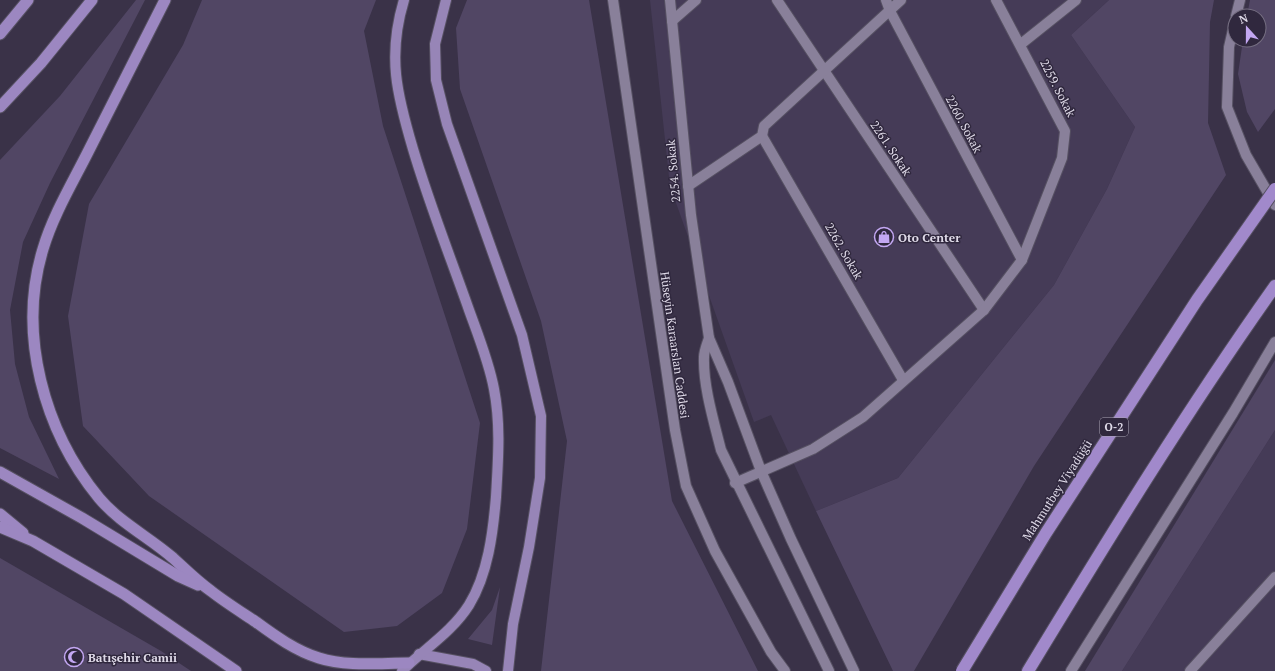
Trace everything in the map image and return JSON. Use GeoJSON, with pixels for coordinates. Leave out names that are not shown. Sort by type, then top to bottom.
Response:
{"type":"FeatureCollection","features":[{"type":"Feature","properties":{"kind":"highway"},"geometry":{"type":"LineString","coordinates":[[0,34],[28,0]]}},
{"type":"Feature","properties":{"kind":"highway"},"geometry":{"type":"LineString","coordinates":[[0,107],[41,63],[92,0]]}},
{"type":"Feature","properties":{"kind":"highway"},"geometry":{"type":"LineString","coordinates":[[166,0],[71,186],[43,250],[35,293],[35,355],[44,394],[61,436],[81,471],[99,498],[123,522],[161,548],[209,590],[291,646],[320,658],[346,663],[406,667]]}},
{"type":"Feature","properties":{"kind":"highway","name":"Mahmutbey Viyadüğü"},"geometry":{"type":"LineString","coordinates":[[962,671],[1046,533],[1197,300],[1275,189]]}},
{"type":"Feature","properties":{"kind":"highway"},"geometry":{"type":"LineString","coordinates":[[1028,671],[1124,513],[1233,346],[1275,286]]}},
{"type":"Feature","properties":{"kind":"highway"},"geometry":{"type":"LineString","coordinates":[[0,472],[82,518],[178,576],[209,590]]}},
{"type":"Feature","properties":{"kind":"highway"},"geometry":{"type":"LineString","coordinates":[[0,514],[33,541]]}},
{"type":"Feature","properties":{"kind":"highway"},"geometry":{"type":"LineString","coordinates":[[0,527],[33,541],[124,594],[236,671]]}},
{"type":"Feature","properties":{"kind":"main road"},"geometry":{"type":"LineString","coordinates":[[404,0],[397,31],[394,68],[403,112],[429,203],[481,345],[494,389],[500,446],[495,511],[484,570],[468,606],[444,635],[419,654],[406,667]]}},
{"type":"Feature","properties":{"kind":"main road"},"geometry":{"type":"LineString","coordinates":[[446,0],[435,44],[436,80],[447,124],[522,335],[541,416],[540,478],[529,547],[514,624],[508,671]]}},
{"type":"Feature","properties":{"kind":"main road"},"geometry":{"type":"LineString","coordinates":[[419,654],[443,657],[474,664],[486,671]]}},
{"type":"Feature","properties":{"kind":"street","name":"Hüseyin Karaarslan Caddesi"},"geometry":{"type":"LineString","coordinates":[[613,0],[675,430],[686,486],[715,551],[771,652],[785,671]]}},
{"type":"Feature","properties":{"kind":"street","name":"2254. Sokak"},"geometry":{"type":"LineString","coordinates":[[670,0],[688,186],[709,338]]}},
{"type":"Feature","properties":{"kind":"street"},"geometry":{"type":"LineString","coordinates":[[672,21],[696,0]]}},
{"type":"Feature","properties":{"kind":"street","name":"2261. Sokak"},"geometry":{"type":"LineString","coordinates":[[777,0],[984,310]]}},
{"type":"Feature","properties":{"kind":"street","name":"2260. Sokak"},"geometry":{"type":"LineString","coordinates":[[886,0],[890,11],[1022,260]]}},
{"type":"Feature","properties":{"kind":"street"},"geometry":{"type":"LineString","coordinates":[[688,186],[762,136],[764,126],[823,70],[901,0]]}},
{"type":"Feature","properties":{"kind":"street","name":"2259. Sokak"},"geometry":{"type":"LineString","coordinates":[[735,482],[813,449],[863,417],[890,394],[903,380],[984,310],[1022,260],[1062,158],[1065,131],[1021,44],[996,0]]}},
{"type":"Feature","properties":{"kind":"street"},"geometry":{"type":"LineString","coordinates":[[1021,44],[1076,0]]}},
{"type":"Feature","properties":{"kind":"street"},"geometry":{"type":"LineString","coordinates":[[1228,48],[1227,107],[1246,155],[1275,205]]}},
{"type":"Feature","properties":{"kind":"street","name":"2262. Sokak"},"geometry":{"type":"LineString","coordinates":[[762,136],[903,380]]}},
{"type":"Feature","properties":{"kind":"street"},"geometry":{"type":"LineString","coordinates":[[709,338],[728,382],[760,471],[854,671]]}},
{"type":"Feature","properties":{"kind":"street"},"geometry":{"type":"LineString","coordinates":[[709,338],[704,356],[713,418],[721,450],[735,482],[829,671]]}},
{"type":"Feature","properties":{"kind":"street"},"geometry":{"type":"LineString","coordinates":[[1071,671],[1233,413],[1275,342]]}},
{"type":"Feature","properties":{"kind":"street"},"geometry":{"type":"LineString","coordinates":[[1190,671],[1275,577]]}},
{"type":"Feature","properties":{"kind":"shaded area"},"geometry":{"type":"Polygon","coordinates":[[[136,0],[145,0],[50,183],[23,242],[10,310],[15,364],[29,417],[59,479],[0,448],[0,160],[60,96],[136,0]]]}},
{"type":"Feature","properties":{"kind":"shaded area"},"geometry":{"type":"Polygon","coordinates":[[[202,0],[376,0],[364,31],[383,126],[480,423],[467,529],[442,593],[397,626],[344,632],[149,496],[83,426],[68,316],[89,204],[183,45],[202,0]]]}},
{"type":"Feature","properties":{"kind":"shaded area"},"geometry":{"type":"Polygon","coordinates":[[[467,0],[589,0],[672,501],[758,671],[541,671],[567,441],[541,321],[460,89],[456,28],[467,0]]]}},
{"type":"Feature","properties":{"kind":"shaded area","name":"Oto Center"},"geometry":{"type":"Polygon","coordinates":[[[650,0],[1109,0],[1071,35],[1135,127],[1107,189],[1054,285],[898,478],[816,511],[771,415],[754,422],[670,186],[650,0]]]}},
{"type":"Feature","properties":{"kind":"shaded area"},"geometry":{"type":"Polygon","coordinates":[[[1109,0],[1214,0],[1210,22],[1208,123],[1226,175],[1034,466],[914,671],[893,671],[816,511],[898,478],[1054,285],[1107,189],[1135,127],[1071,35],[1109,0]]]}},
{"type":"Feature","properties":{"kind":"shaded area"},"geometry":{"type":"Polygon","coordinates":[[[1250,0],[1275,0],[1275,109],[1258,132],[1247,112],[1238,74],[1242,48],[1267,48],[1267,8],[1248,8],[1250,0]]]}},
{"type":"Feature","properties":{"kind":"shaded area"},"geometry":{"type":"Polygon","coordinates":[[[1275,360],[1275,430],[1122,671],[1085,671],[1275,360]]]}},
{"type":"Feature","properties":{"kind":"shaded area"},"geometry":{"type":"Polygon","coordinates":[[[1275,430],[1275,671],[1122,671],[1275,430]]]}},
{"type":"Feature","properties":{"kind":"shaded area"},"geometry":{"type":"Polygon","coordinates":[[[0,558],[161,651],[191,671],[0,671],[0,558]]]}},
{"type":"Feature","properties":{"kind":"shaded area"},"geometry":{"type":"Polygon","coordinates":[[[500,587],[492,645],[468,639],[492,610],[500,587]]]}},
{"type":"Feature","properties":{"kind":"place","name":"Oto Center"},"geometry":{"type":"Point","coordinates":[884,237]}},
{"type":"Feature","properties":{"kind":"place","name":"Batışehir Camii"},"geometry":{"type":"Point","coordinates":[74,657]}}]}
